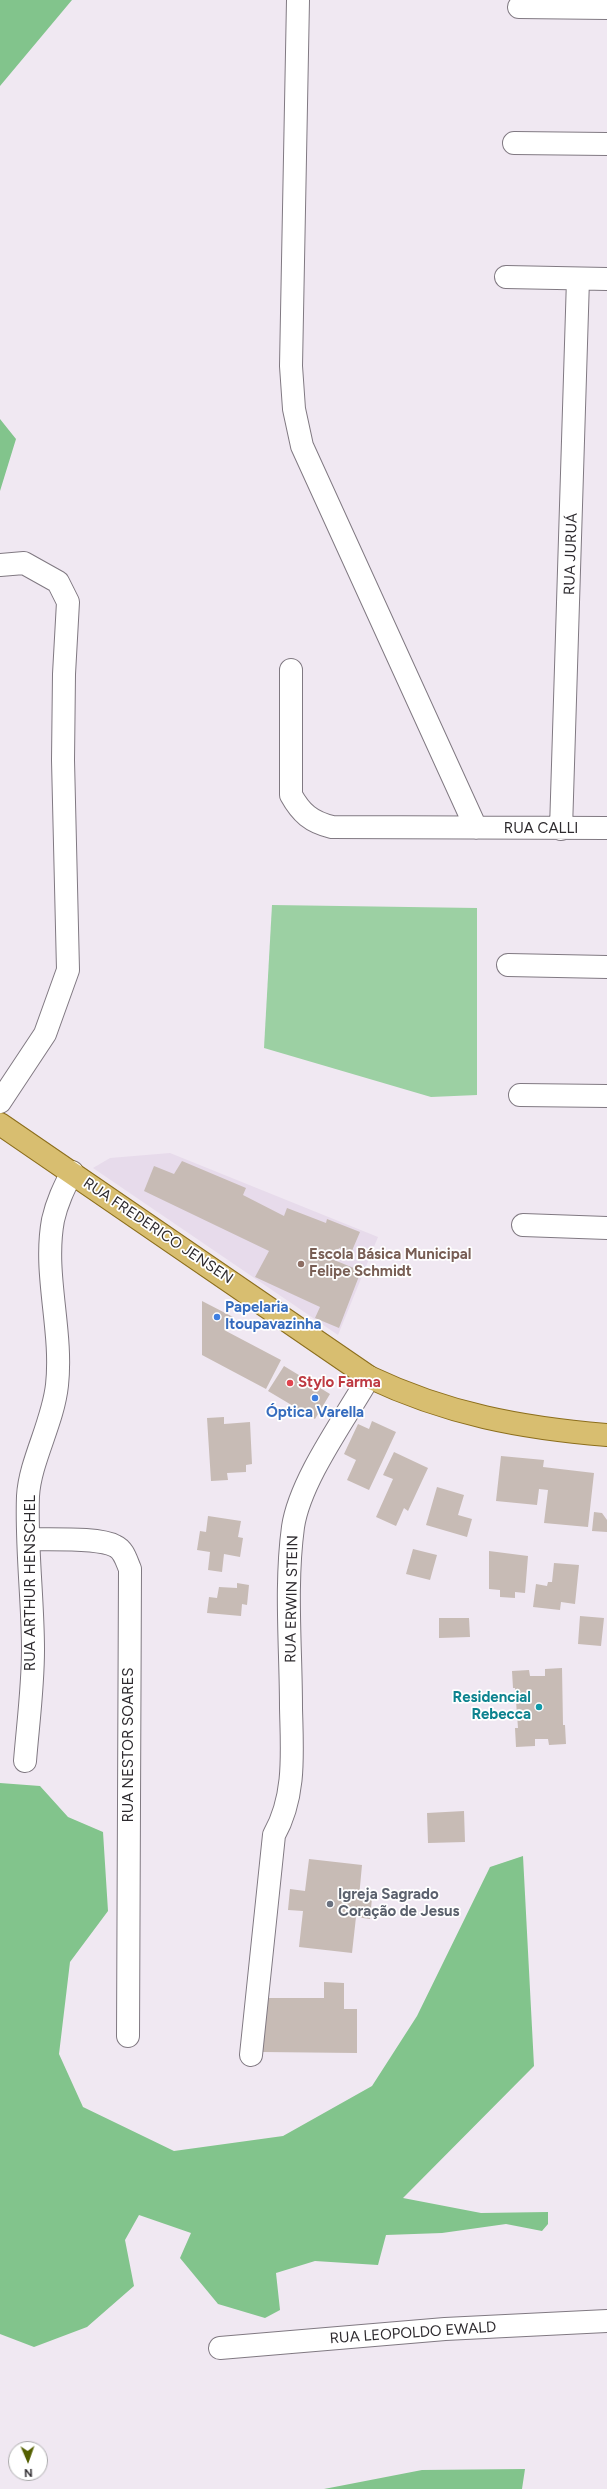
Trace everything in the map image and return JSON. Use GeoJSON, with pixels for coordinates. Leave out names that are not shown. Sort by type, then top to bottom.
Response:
{"type":"FeatureCollection","features":[{"type":"Feature","properties":{"kind":"main road","name":"RUA FREDERICO JENSEN"},"geometry":{"type":"LineString","coordinates":[[0,1124],[369,1377],[408,1396],[500,1422],[607,1435]]}},
{"type":"Feature","properties":{"kind":"street"},"geometry":{"type":"LineString","coordinates":[[298,0],[291,366],[294,409],[302,446],[476,828]]}},
{"type":"Feature","properties":{"kind":"street"},"geometry":{"type":"LineString","coordinates":[[518,6],[607,8]]}},
{"type":"Feature","properties":{"kind":"street"},"geometry":{"type":"LineString","coordinates":[[514,143],[607,144]]}},
{"type":"Feature","properties":{"kind":"street"},"geometry":{"type":"LineString","coordinates":[[506,277],[607,279]]}},
{"type":"Feature","properties":{"kind":"street","name":"RUA JURUÁ"},"geometry":{"type":"LineString","coordinates":[[561,829],[578,279]]}},
{"type":"Feature","properties":{"kind":"street"},"geometry":{"type":"LineString","coordinates":[[0,565],[24,563],[58,582],[68,602],[64,674],[63,752],[68,970],[45,1034],[0,1102]]}},
{"type":"Feature","properties":{"kind":"street","name":"RUA CALLI"},"geometry":{"type":"LineString","coordinates":[[291,670],[291,795],[300,811],[316,823],[332,828],[607,828]]}},
{"type":"Feature","properties":{"kind":"street"},"geometry":{"type":"LineString","coordinates":[[508,965],[607,967]]}},
{"type":"Feature","properties":{"kind":"street"},"geometry":{"type":"LineString","coordinates":[[520,1095],[607,1096]]}},
{"type":"Feature","properties":{"kind":"street","name":"RUA ARTHUR HENSCHEL"},"geometry":{"type":"LineString","coordinates":[[25,1761],[33,1651],[28,1495],[38,1455],[51,1420],[57,1386],[59,1355],[51,1259],[53,1220],[60,1196],[72,1172]]}},
{"type":"Feature","properties":{"kind":"street"},"geometry":{"type":"LineString","coordinates":[[523,1224],[607,1228]]}},
{"type":"Feature","properties":{"kind":"street","name":"RUA ERWIN STEIN"},"geometry":{"type":"LineString","coordinates":[[251,2055],[274,1835],[287,1809],[290,1793],[292,1749],[290,1562],[293,1526],[302,1498],[318,1463],[369,1377]]}},
{"type":"Feature","properties":{"kind":"street","name":"RUA NESTOR SOARES"},"geometry":{"type":"LineString","coordinates":[[29,1539],[101,1542],[116,1546],[123,1553],[130,1569],[128,2036]]}},
{"type":"Feature","properties":{"kind":"street","name":"RUA LEOPOLDO EWALD"},"geometry":{"type":"LineString","coordinates":[[220,2348],[445,2329],[607,2321]]}},
{"type":"Feature","properties":{"kind":"shaded area","name":"Escola Básica Municipal Felipe Schmidt"},"geometry":{"type":"Polygon","coordinates":[[[170,1153],[378,1237],[338,1335],[93,1168],[110,1158],[170,1153]]]}},
{"type":"Feature","properties":{"kind":"green space"},"geometry":{"type":"Polygon","coordinates":[[[0,0],[72,0],[0,86],[0,0]]]}},
{"type":"Feature","properties":{"kind":"green space"},"geometry":{"type":"Polygon","coordinates":[[[0,419],[16,439],[0,491],[0,419]]]}},
{"type":"Feature","properties":{"kind":"green space"},"geometry":{"type":"Polygon","coordinates":[[[272,905],[477,908],[477,1095],[431,1097],[264,1048],[272,905]]]}},
{"type":"Feature","properties":{"kind":"green space"},"geometry":{"type":"Polygon","coordinates":[[[0,1783],[40,1786],[68,1817],[103,1832],[108,1911],[70,1962],[59,2054],[83,2107],[174,2151],[283,2136],[372,2086],[417,2016],[490,1867],[523,1856],[534,2066],[403,2198],[481,2213],[548,2212],[548,2224],[542,2231],[506,2224],[442,2233],[386,2235],[378,2265],[315,2261],[276,2273],[280,2310],[265,2318],[218,2304],[180,2258],[191,2233],[139,2215],[125,2240],[134,2286],[87,2327],[34,2347],[0,2334],[0,1783]]]}},
{"type":"Feature","properties":{"kind":"green space"},"geometry":{"type":"Polygon","coordinates":[[[525,2469],[522,2489],[324,2489],[422,2470],[525,2469]]]}},
{"type":"Feature","properties":{"kind":"building","name":"Escola Básica Municipal Felipe Schmidt"},"geometry":{"type":"Polygon","coordinates":[[[182,1161],[246,1188],[243,1195],[284,1216],[287,1208],[326,1223],[327,1219],[360,1232],[351,1253],[339,1248],[334,1260],[361,1271],[339,1328],[315,1318],[320,1307],[255,1277],[269,1251],[144,1191],[154,1166],[174,1174],[182,1161]]]}},
{"type":"Feature","properties":{"kind":"building"},"geometry":{"type":"Polygon","coordinates":[[[202,1301],[233,1317],[226,1331],[281,1360],[266,1389],[202,1355],[202,1301]]]}},
{"type":"Feature","properties":{"kind":"building"},"geometry":{"type":"Polygon","coordinates":[[[284,1366],[330,1394],[315,1419],[268,1391],[284,1366]]]}},
{"type":"Feature","properties":{"kind":"building"},"geometry":{"type":"Polygon","coordinates":[[[224,1417],[224,1424],[250,1422],[252,1464],[246,1465],[246,1472],[227,1473],[228,1480],[211,1481],[207,1418],[224,1417]]]}},
{"type":"Feature","properties":{"kind":"building"},"geometry":{"type":"Polygon","coordinates":[[[372,1421],[396,1432],[369,1490],[347,1480],[356,1460],[344,1454],[358,1424],[369,1429],[372,1421]]]}},
{"type":"Feature","properties":{"kind":"building"},"geometry":{"type":"Polygon","coordinates":[[[394,1452],[428,1468],[408,1511],[404,1508],[396,1526],[376,1517],[393,1479],[383,1475],[394,1452]]]}},
{"type":"Feature","properties":{"kind":"building"},"geometry":{"type":"Polygon","coordinates":[[[501,1456],[544,1460],[543,1467],[594,1473],[588,1527],[544,1523],[548,1490],[539,1489],[537,1505],[496,1501],[501,1456]]]}},
{"type":"Feature","properties":{"kind":"building"},"geometry":{"type":"Polygon","coordinates":[[[437,1487],[464,1495],[458,1515],[472,1519],[467,1537],[426,1525],[437,1487]]]}},
{"type":"Feature","properties":{"kind":"building"},"geometry":{"type":"Polygon","coordinates":[[[594,1512],[602,1513],[607,1520],[607,1532],[592,1531],[594,1512]]]}},
{"type":"Feature","properties":{"kind":"building"},"geometry":{"type":"Polygon","coordinates":[[[208,1516],[241,1521],[238,1537],[243,1538],[240,1557],[224,1554],[222,1572],[208,1570],[210,1552],[197,1550],[200,1531],[206,1532],[208,1516]]]}},
{"type":"Feature","properties":{"kind":"building"},"geometry":{"type":"Polygon","coordinates":[[[413,1549],[437,1555],[430,1580],[406,1574],[413,1549]]]}},
{"type":"Feature","properties":{"kind":"building"},"geometry":{"type":"Polygon","coordinates":[[[489,1551],[528,1556],[525,1593],[515,1592],[515,1598],[500,1597],[500,1590],[489,1589],[489,1551]]]}},
{"type":"Feature","properties":{"kind":"building"},"geometry":{"type":"Polygon","coordinates":[[[554,1563],[579,1565],[575,1604],[561,1602],[560,1610],[533,1607],[536,1584],[547,1586],[548,1582],[552,1582],[554,1563]]]}},
{"type":"Feature","properties":{"kind":"building"},"geometry":{"type":"Polygon","coordinates":[[[237,1583],[249,1585],[247,1605],[242,1604],[241,1616],[207,1613],[209,1597],[217,1598],[219,1587],[237,1588],[237,1583]]]}},
{"type":"Feature","properties":{"kind":"building"},"geometry":{"type":"Polygon","coordinates":[[[580,1616],[604,1618],[601,1646],[578,1644],[580,1616]]]}},
{"type":"Feature","properties":{"kind":"building"},"geometry":{"type":"Polygon","coordinates":[[[439,1618],[469,1618],[470,1637],[439,1638],[439,1618]]]}},
{"type":"Feature","properties":{"kind":"building","name":"Residencial Rebecca"},"geometry":{"type":"Polygon","coordinates":[[[562,1668],[563,1725],[565,1725],[566,1744],[549,1745],[548,1739],[535,1739],[535,1746],[516,1747],[515,1728],[518,1728],[515,1688],[513,1688],[512,1671],[529,1670],[530,1676],[545,1676],[545,1669],[562,1668]]]}},
{"type":"Feature","properties":{"kind":"building"},"geometry":{"type":"Polygon","coordinates":[[[464,1811],[465,1842],[428,1843],[427,1813],[464,1811]]]}},
{"type":"Feature","properties":{"kind":"building","name":"Igreja Sagrado Coração de Jesus"},"geometry":{"type":"Polygon","coordinates":[[[309,1859],[362,1865],[359,1897],[372,1898],[370,1919],[356,1917],[352,1953],[299,1947],[303,1911],[288,1910],[290,1889],[305,1891],[309,1859]]]}},
{"type":"Feature","properties":{"kind":"building"},"geometry":{"type":"Polygon","coordinates":[[[324,1982],[344,1983],[344,2009],[357,2009],[357,2053],[263,2052],[263,1998],[324,1998],[324,1982]]]}},
{"type":"Feature","properties":{"kind":"place","name":"Escola Básica Municipal Felipe Schmidt"},"geometry":{"type":"Point","coordinates":[301,1264]}},
{"type":"Feature","properties":{"kind":"place","name":"Papelaria Itoupavazinha"},"geometry":{"type":"Point","coordinates":[217,1317]}},
{"type":"Feature","properties":{"kind":"place","name":"Stylo Farma"},"geometry":{"type":"Point","coordinates":[290,1383]}},
{"type":"Feature","properties":{"kind":"place","name":"Óptica Varella"},"geometry":{"type":"Point","coordinates":[315,1398]}},
{"type":"Feature","properties":{"kind":"place","name":"Residencial Rebecca"},"geometry":{"type":"Point","coordinates":[539,1707]}},
{"type":"Feature","properties":{"kind":"place","name":"Igreja Sagrado Coração de Jesus"},"geometry":{"type":"Point","coordinates":[330,1904]}}]}
